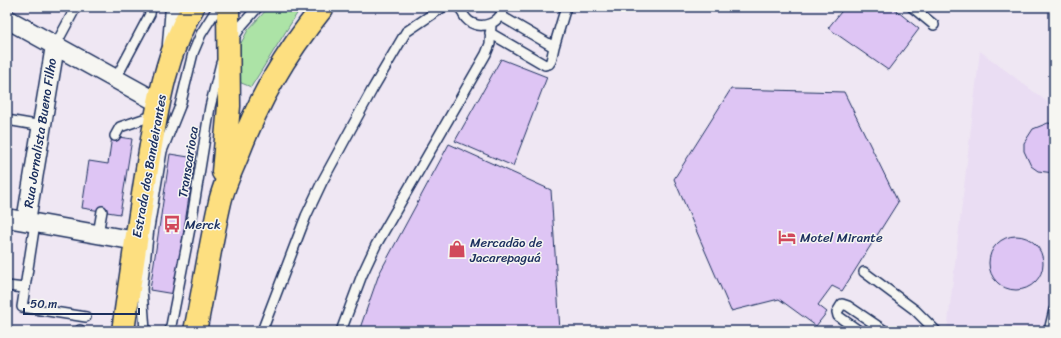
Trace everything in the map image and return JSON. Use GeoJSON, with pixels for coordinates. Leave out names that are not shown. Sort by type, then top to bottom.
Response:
{"type":"FeatureCollection","features":[{"type":"Feature","properties":{"kind":"main road"},"geometry":{"type":"LineString","coordinates":[[173,49],[177,7]]}},
{"type":"Feature","properties":{"kind":"main road","name":"Estrada dos Bandeirantes"},"geometry":{"type":"LineString","coordinates":[[123,331],[158,108],[173,49],[193,7]]}},
{"type":"Feature","properties":{"kind":"main road"},"geometry":{"type":"LineString","coordinates":[[195,331],[220,201],[229,106],[230,44],[228,7]]}},
{"type":"Feature","properties":{"kind":"main road"},"geometry":{"type":"LineString","coordinates":[[220,201],[258,106],[290,50],[323,7]]}},
{"type":"Feature","properties":{"kind":"street"},"geometry":{"type":"LineString","coordinates":[[7,19],[115,80],[158,108]]}},
{"type":"Feature","properties":{"kind":"street","name":"Rua Jornalista Bueno Filho"},"geometry":{"type":"LineString","coordinates":[[30,222],[42,126],[55,46]]}},
{"type":"Feature","properties":{"kind":"street"},"geometry":{"type":"LineString","coordinates":[[7,218],[136,241]]}},
{"type":"Feature","properties":{"kind":"lane"},"geometry":{"type":"LineString","coordinates":[[55,46],[76,7]]}},
{"type":"Feature","properties":{"kind":"lane"},"geometry":{"type":"LineString","coordinates":[[115,80],[150,14],[151,7]]}},
{"type":"Feature","properties":{"kind":"lane","name":"Transcarioca"},"geometry":{"type":"LineString","coordinates":[[145,331],[142,289],[149,228],[162,151],[180,106],[193,53],[201,34],[218,7]]}},
{"type":"Feature","properties":{"kind":"lane","name":"Transcarioca"},"geometry":{"type":"LineString","coordinates":[[170,331],[192,218],[210,107],[220,64],[230,44],[242,26],[258,7]]}},
{"type":"Feature","properties":{"kind":"lane"},"geometry":{"type":"LineString","coordinates":[[262,331],[306,216],[322,182],[372,90],[406,32],[443,7]]}},
{"type":"Feature","properties":{"kind":"lane"},"geometry":{"type":"LineString","coordinates":[[461,7],[465,16],[470,22],[490,29],[545,65],[549,64],[551,61],[566,7]]}},
{"type":"Feature","properties":{"kind":"lane"},"geometry":{"type":"LineString","coordinates":[[912,7],[934,25]]}},
{"type":"Feature","properties":{"kind":"lane"},"geometry":{"type":"LineString","coordinates":[[341,331],[362,275],[376,244],[486,54],[490,44],[490,29],[502,11],[554,47]]}},
{"type":"Feature","properties":{"kind":"lane"},"geometry":{"type":"LineString","coordinates":[[115,136],[120,127],[158,108]]}},
{"type":"Feature","properties":{"kind":"lane"},"geometry":{"type":"LineString","coordinates":[[7,120],[42,126]]}},
{"type":"Feature","properties":{"kind":"lane"},"geometry":{"type":"LineString","coordinates":[[98,234],[102,211]]}},
{"type":"Feature","properties":{"kind":"lane"},"geometry":{"type":"LineString","coordinates":[[30,222],[21,305],[24,308],[86,317]]}},
{"type":"Feature","properties":{"kind":"lane"},"geometry":{"type":"LineString","coordinates":[[864,272],[915,310],[936,331]]}},
{"type":"Feature","properties":{"kind":"lane"},"geometry":{"type":"LineString","coordinates":[[7,286],[24,288]]}},
{"type":"Feature","properties":{"kind":"lane"},"geometry":{"type":"LineString","coordinates":[[859,331],[837,314],[842,304],[848,306],[885,331]]}},
{"type":"Feature","properties":{"kind":"lane"},"geometry":{"type":"LineString","coordinates":[[1049,331],[1054,310]]}},
{"type":"Feature","properties":{"kind":"shaded area"},"geometry":{"type":"Polygon","coordinates":[[[980,51],[1054,107],[1054,331],[947,331],[980,51]]]}},
{"type":"Feature","properties":{"kind":"green space"},"geometry":{"type":"Polygon","coordinates":[[[269,7],[291,7],[298,12],[251,87],[239,82],[240,45],[248,30],[269,7]]]}},
{"type":"Feature","properties":{"kind":"building"},"geometry":{"type":"Polygon","coordinates":[[[845,7],[892,7],[919,29],[888,70],[828,28],[845,7]]]}},
{"type":"Feature","properties":{"kind":"building"},"geometry":{"type":"Polygon","coordinates":[[[501,59],[547,77],[513,166],[455,141],[501,59]]]}},
{"type":"Feature","properties":{"kind":"building","name":"Motel Mirante"},"geometry":{"type":"Polygon","coordinates":[[[731,89],[844,92],[898,202],[842,291],[832,286],[818,305],[827,312],[816,326],[779,299],[731,311],[674,179],[731,89]]]}},
{"type":"Feature","properties":{"kind":"building"},"geometry":{"type":"Polygon","coordinates":[[[1048,123],[1054,124],[1054,173],[1038,171],[1031,166],[1024,151],[1024,143],[1033,129],[1048,123]]]}},
{"type":"Feature","properties":{"kind":"building"},"geometry":{"type":"Polygon","coordinates":[[[112,136],[132,139],[120,214],[82,208],[89,161],[108,164],[112,136]]]}},
{"type":"Feature","properties":{"kind":"building"},"geometry":{"type":"Polygon","coordinates":[[[449,144],[551,190],[560,331],[359,331],[379,274],[449,144]]]}},
{"type":"Feature","properties":{"kind":"building","name":"Merck"},"geometry":{"type":"Polygon","coordinates":[[[170,154],[195,158],[174,294],[150,290],[170,154]]]}},
{"type":"Feature","properties":{"kind":"building"},"geometry":{"type":"Polygon","coordinates":[[[1016,236],[1026,238],[1035,244],[1041,253],[1043,263],[1041,273],[1035,282],[1026,288],[1016,290],[1006,288],[997,282],[991,273],[989,263],[991,253],[997,244],[1006,238],[1016,236]]]}},
{"type":"Feature","properties":{"kind":"place","name":"Merck"},"geometry":{"type":"Point","coordinates":[172,224]}},
{"type":"Feature","properties":{"kind":"place","name":"Motel Mirante"},"geometry":{"type":"Point","coordinates":[787,237]}},
{"type":"Feature","properties":{"kind":"place","name":"Mercadão de Jacarepaguá"},"geometry":{"type":"Point","coordinates":[457,249]}}]}
